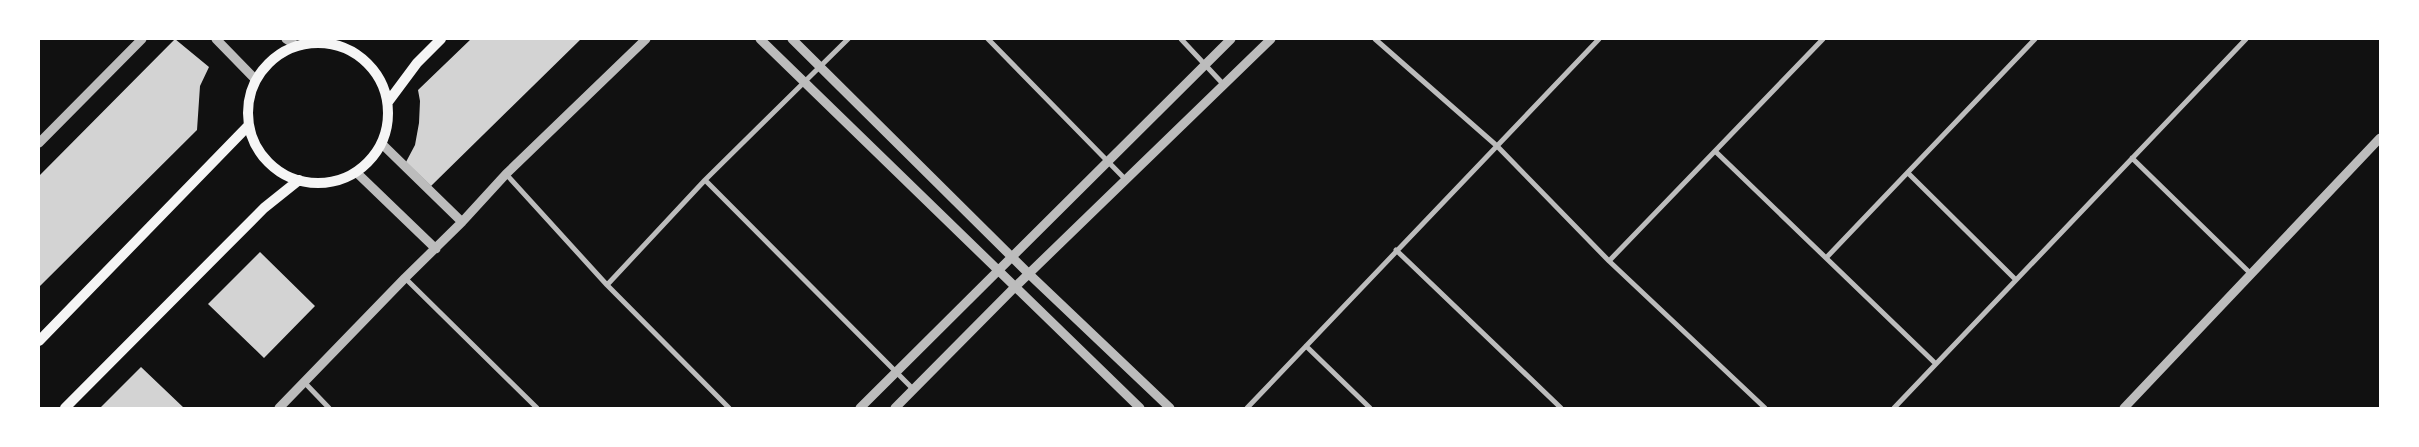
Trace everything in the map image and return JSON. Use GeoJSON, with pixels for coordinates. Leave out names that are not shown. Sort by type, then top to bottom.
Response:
{"type":"FeatureCollection","features":[{"type":"Feature","properties":{"kind":"main road"},"geometry":{"type":"LineString","coordinates":[[388,102],[417,63],[441,39]]}},
{"type":"Feature","properties":{"kind":"main road"},"geometry":{"type":"LineString","coordinates":[[320,41],[335,44],[354,52],[370,65],[382,82],[388,102],[389,116],[382,144],[371,160],[356,172],[339,180],[319,183],[299,180],[281,172],[266,160],[255,144],[249,125],[248,110],[250,96],[256,80],[266,66],[279,54],[296,46],[320,41]]}},
{"type":"Feature","properties":{"kind":"main road"},"geometry":{"type":"LineString","coordinates":[[39,341],[249,125]]}},
{"type":"Feature","properties":{"kind":"main road"},"geometry":{"type":"LineString","coordinates":[[65,408],[264,208],[299,180]]}},
{"type":"Feature","properties":{"kind":"street"},"geometry":{"type":"LineString","coordinates":[[39,143],[142,39]]}},
{"type":"Feature","properties":{"kind":"street"},"geometry":{"type":"LineString","coordinates":[[216,39],[256,80]]}},
{"type":"Feature","properties":{"kind":"street"},"geometry":{"type":"LineString","coordinates":[[286,39],[296,46]]}},
{"type":"Feature","properties":{"kind":"street"},"geometry":{"type":"LineString","coordinates":[[279,408],[405,278],[436,249],[506,174],[646,39]]}},
{"type":"Feature","properties":{"kind":"street"},"geometry":{"type":"LineString","coordinates":[[760,39],[1140,408]]}},
{"type":"Feature","properties":{"kind":"street"},"geometry":{"type":"LineString","coordinates":[[792,39],[1029,274],[1170,408]]}},
{"type":"Feature","properties":{"kind":"street"},"geometry":{"type":"LineString","coordinates":[[607,285],[705,180],[803,81],[848,39]]}},
{"type":"Feature","properties":{"kind":"street"},"geometry":{"type":"LineString","coordinates":[[988,39],[1126,180]]}},
{"type":"Feature","properties":{"kind":"street"},"geometry":{"type":"LineString","coordinates":[[1181,39],[1224,85]]}},
{"type":"Feature","properties":{"kind":"street"},"geometry":{"type":"LineString","coordinates":[[860,408],[1231,39]]}},
{"type":"Feature","properties":{"kind":"street"},"geometry":{"type":"LineString","coordinates":[[895,408],[1029,274],[1271,39]]}},
{"type":"Feature","properties":{"kind":"street"},"geometry":{"type":"LineString","coordinates":[[1375,39],[1497,146],[1609,261],[1765,408]]}},
{"type":"Feature","properties":{"kind":"street"},"geometry":{"type":"LineString","coordinates":[[1246,408],[1599,39]]}},
{"type":"Feature","properties":{"kind":"street"},"geometry":{"type":"LineString","coordinates":[[1609,261],[1823,39]]}},
{"type":"Feature","properties":{"kind":"street"},"geometry":{"type":"LineString","coordinates":[[1826,258],[2035,39]]}},
{"type":"Feature","properties":{"kind":"street"},"geometry":{"type":"LineString","coordinates":[[1894,408],[2246,39]]}},
{"type":"Feature","properties":{"kind":"street"},"geometry":{"type":"LineString","coordinates":[[2124,408],[2380,138]]}},
{"type":"Feature","properties":{"kind":"street"},"geometry":{"type":"LineString","coordinates":[[382,144],[462,222]]}},
{"type":"Feature","properties":{"kind":"street"},"geometry":{"type":"LineString","coordinates":[[1716,151],[1936,364]]}},
{"type":"Feature","properties":{"kind":"street"},"geometry":{"type":"LineString","coordinates":[[2132,158],[2251,274]]}},
{"type":"Feature","properties":{"kind":"street"},"geometry":{"type":"LineString","coordinates":[[356,172],[436,249]]}},
{"type":"Feature","properties":{"kind":"street"},"geometry":{"type":"LineString","coordinates":[[1908,173],[2016,280]]}},
{"type":"Feature","properties":{"kind":"street"},"geometry":{"type":"LineString","coordinates":[[506,174],[607,285],[729,408]]}},
{"type":"Feature","properties":{"kind":"street"},"geometry":{"type":"LineString","coordinates":[[705,180],[913,389]]}},
{"type":"Feature","properties":{"kind":"street"},"geometry":{"type":"LineString","coordinates":[[1396,250],[1560,408]]}},
{"type":"Feature","properties":{"kind":"street"},"geometry":{"type":"LineString","coordinates":[[405,278],[537,408]]}},
{"type":"Feature","properties":{"kind":"street"},"geometry":{"type":"LineString","coordinates":[[1306,346],[1370,408]]}},
{"type":"Feature","properties":{"kind":"street"},"geometry":{"type":"LineString","coordinates":[[305,383],[329,408]]}},
{"type":"Feature","properties":{"kind":"building"},"geometry":{"type":"Polygon","coordinates":[[[175,39],[209,67],[200,86],[197,130],[39,287],[39,176],[175,39]]]}},
{"type":"Feature","properties":{"kind":"building"},"geometry":{"type":"Polygon","coordinates":[[[471,39],[581,39],[431,186],[406,162],[415,145],[419,123],[420,101],[418,90],[471,39]]]}},
{"type":"Feature","properties":{"kind":"building"},"geometry":{"type":"Polygon","coordinates":[[[260,252],[315,306],[264,358],[208,304],[260,252]]]}},
{"type":"Feature","properties":{"kind":"building"},"geometry":{"type":"Polygon","coordinates":[[[141,367],[184,408],[100,408],[141,367]]]}}]}
